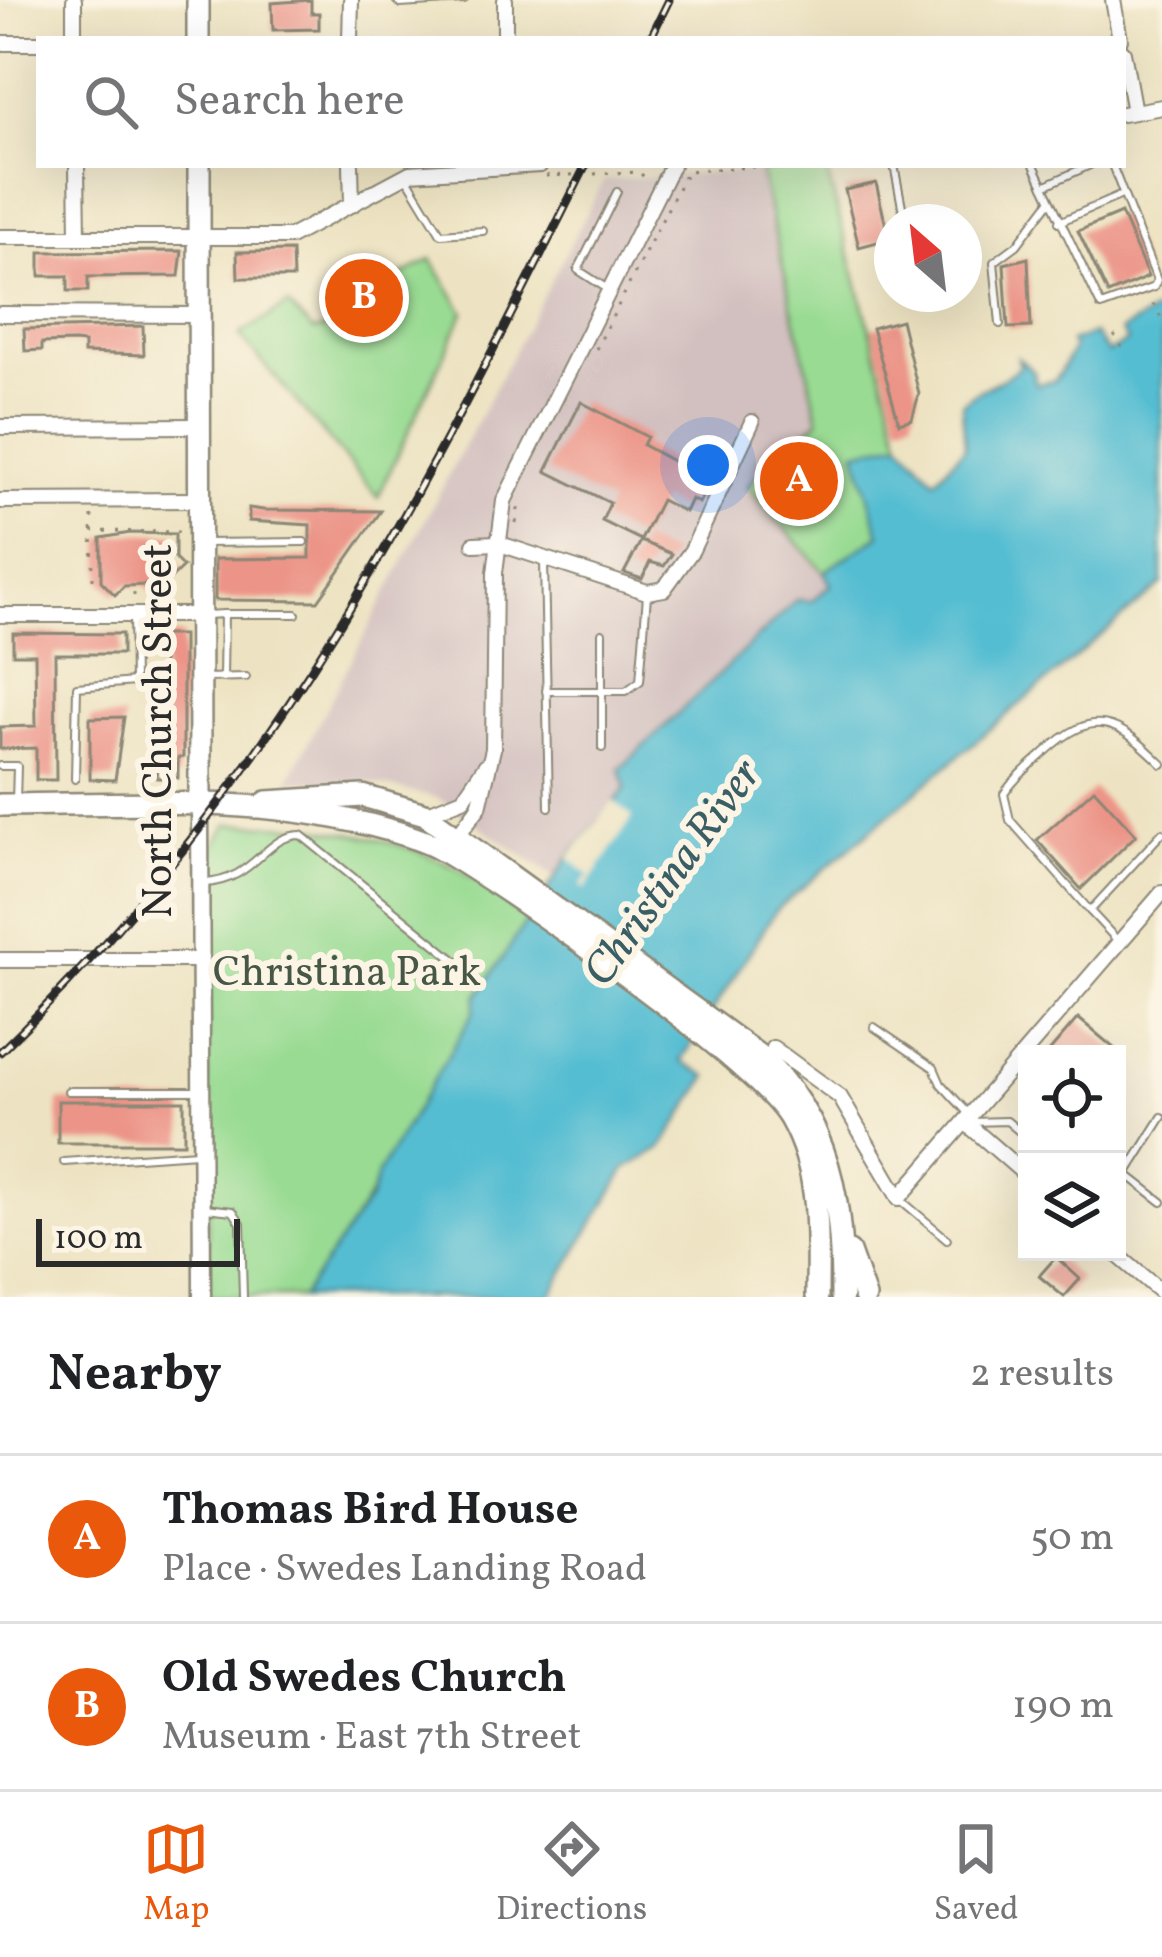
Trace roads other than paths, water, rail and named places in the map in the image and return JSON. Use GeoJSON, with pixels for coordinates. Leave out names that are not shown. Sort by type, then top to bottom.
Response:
{"type":"FeatureCollection","features":[{"type":"Feature","properties":{"kind":"main road"},"geometry":{"type":"LineString","coordinates":[[198,0],[198,36]]}},
{"type":"Feature","properties":{"kind":"main road","name":"North Church Street"},"geometry":{"type":"LineString","coordinates":[[199,168],[199,500],[193,538],[212,678],[200,804]]}},
{"type":"Feature","properties":{"kind":"main road"},"geometry":{"type":"LineString","coordinates":[[250,805],[303,796],[363,796],[425,814],[470,842],[758,1055],[831,1166],[865,1297]]}},
{"type":"Feature","properties":{"kind":"main road"},"geometry":{"type":"LineString","coordinates":[[8,805],[250,805],[384,829],[441,850],[740,1065],[800,1116],[817,1194],[817,1297]]}},
{"type":"Feature","properties":{"kind":"main road"},"geometry":{"type":"LineString","coordinates":[[841,1218],[842,1297]]}},
{"type":"Feature","properties":{"kind":"street"},"geometry":{"type":"LineString","coordinates":[[74,0],[74,36]]}},
{"type":"Feature","properties":{"kind":"street"},"geometry":{"type":"LineString","coordinates":[[350,36],[351,0]]}},
{"type":"Feature","properties":{"kind":"street"},"geometry":{"type":"LineString","coordinates":[[505,0],[505,36]]}},
{"type":"Feature","properties":{"kind":"street"},"geometry":{"type":"LineString","coordinates":[[1113,0],[1119,36]]}},
{"type":"Feature","properties":{"kind":"street"},"geometry":{"type":"LineString","coordinates":[[0,43],[36,44]]}},
{"type":"Feature","properties":{"kind":"street"},"geometry":{"type":"LineString","coordinates":[[1128,113],[1162,107]]}},
{"type":"Feature","properties":{"kind":"street"},"geometry":{"type":"LineString","coordinates":[[77,168],[78,237]]}},
{"type":"Feature","properties":{"kind":"street"},"geometry":{"type":"LineString","coordinates":[[351,168],[352,206]]}},
{"type":"Feature","properties":{"kind":"street"},"geometry":{"type":"LineString","coordinates":[[0,237],[290,237],[405,175],[475,168]]}},
{"type":"Feature","properties":{"kind":"street"},"geometry":{"type":"LineString","coordinates":[[441,850],[470,842],[493,749],[497,543],[515,474],[670,168]]}},
{"type":"Feature","properties":{"kind":"street"},"geometry":{"type":"LineString","coordinates":[[0,314],[199,315]]}},
{"type":"Feature","properties":{"kind":"street"},"geometry":{"type":"LineString","coordinates":[[473,544],[497,543],[646,592],[664,590],[677,578],[752,422]]}},
{"type":"Feature","properties":{"kind":"street"},"geometry":{"type":"LineString","coordinates":[[0,427],[199,426]]}},
{"type":"Feature","properties":{"kind":"street"},"geometry":{"type":"LineString","coordinates":[[0,501],[199,500]]}},
{"type":"Feature","properties":{"kind":"street"},"geometry":{"type":"LineString","coordinates":[[0,616],[133,610],[200,615]]}},
{"type":"Feature","properties":{"kind":"street"},"geometry":{"type":"LineString","coordinates":[[425,814],[455,804],[472,790],[493,749]]}},
{"type":"Feature","properties":{"kind":"street","name":"North Church Street"},"geometry":{"type":"LineString","coordinates":[[200,804],[202,1297]]}},
{"type":"Feature","properties":{"kind":"street"},"geometry":{"type":"LineString","coordinates":[[772,1048],[841,1097],[899,1198],[1162,893]]}},
{"type":"Feature","properties":{"kind":"street"},"geometry":{"type":"LineString","coordinates":[[0,960],[198,960]]}},
{"type":"Feature","properties":{"kind":"street"},"geometry":{"type":"LineString","coordinates":[[968,1119],[1018,1167]]}},
{"type":"Feature","properties":{"kind":"street"},"geometry":{"type":"LineString","coordinates":[[1124,1261],[1162,1293]]}},
{"type":"Feature","properties":{"kind":"lane"},"geometry":{"type":"LineString","coordinates":[[396,0],[464,0]]}},
{"type":"Feature","properties":{"kind":"lane"},"geometry":{"type":"LineString","coordinates":[[895,168],[902,204]]}},
{"type":"Feature","properties":{"kind":"lane"},"geometry":{"type":"LineString","coordinates":[[1035,168],[1094,302],[1111,306],[1157,280],[1113,168]]}},
{"type":"Feature","properties":{"kind":"lane"},"geometry":{"type":"LineString","coordinates":[[1043,186],[1083,168]]}},
{"type":"Feature","properties":{"kind":"lane"},"geometry":{"type":"LineString","coordinates":[[405,175],[441,234],[483,232]]}},
{"type":"Feature","properties":{"kind":"lane"},"geometry":{"type":"LineString","coordinates":[[609,290],[578,270],[617,192]]}},
{"type":"Feature","properties":{"kind":"lane"},"geometry":{"type":"LineString","coordinates":[[1059,222],[1123,194]]}},
{"type":"Feature","properties":{"kind":"lane"},"geometry":{"type":"LineString","coordinates":[[1000,324],[994,262],[1017,244],[1050,201]]}},
{"type":"Feature","properties":{"kind":"lane"},"geometry":{"type":"LineString","coordinates":[[193,538],[304,542]]}},
{"type":"Feature","properties":{"kind":"lane"},"geometry":{"type":"LineString","coordinates":[[544,559],[549,807]]}},
{"type":"Feature","properties":{"kind":"lane"},"geometry":{"type":"LineString","coordinates":[[546,691],[626,691],[640,681],[646,592]]}},
{"type":"Feature","properties":{"kind":"lane"},"geometry":{"type":"LineString","coordinates":[[75,779],[77,687],[134,682],[133,610]]}},
{"type":"Feature","properties":{"kind":"lane"},"geometry":{"type":"LineString","coordinates":[[224,614],[212,678],[246,677]]}},
{"type":"Feature","properties":{"kind":"lane"},"geometry":{"type":"LineString","coordinates":[[200,615],[296,614]]}},
{"type":"Feature","properties":{"kind":"lane"},"geometry":{"type":"LineString","coordinates":[[602,633],[602,748]]}},
{"type":"Feature","properties":{"kind":"lane"},"geometry":{"type":"LineString","coordinates":[[1120,943],[1004,812],[1004,794],[1062,736],[1096,720],[1114,724],[1162,764]]}},
{"type":"Feature","properties":{"kind":"lane"},"geometry":{"type":"LineString","coordinates":[[0,766],[17,766],[8,805]]}},
{"type":"Feature","properties":{"kind":"lane"},"geometry":{"type":"LineString","coordinates":[[1090,911],[1162,833]]}},
{"type":"Feature","properties":{"kind":"lane"},"geometry":{"type":"LineString","coordinates":[[200,884],[238,877],[279,840],[301,835],[466,970]]}},
{"type":"Feature","properties":{"kind":"lane"},"geometry":{"type":"LineString","coordinates":[[874,1028],[934,1068],[968,1119],[1007,1121],[1018,1130]]}},
{"type":"Feature","properties":{"kind":"lane"},"geometry":{"type":"LineString","coordinates":[[68,1091],[200,1090]]}},
{"type":"Feature","properties":{"kind":"lane"},"geometry":{"type":"LineString","coordinates":[[1162,1117],[1126,1174],[1162,1202]]}},
{"type":"Feature","properties":{"kind":"lane"},"geometry":{"type":"LineString","coordinates":[[64,1162],[200,1153]]}},
{"type":"Feature","properties":{"kind":"lane"},"geometry":{"type":"LineString","coordinates":[[899,1198],[947,1239]]}},
{"type":"Feature","properties":{"kind":"lane"},"geometry":{"type":"LineString","coordinates":[[201,1208],[233,1211],[241,1223],[243,1297]]}},
{"type":"Feature","properties":{"kind":"water","name":"Christina River"},"geometry":{"type":"Polygon","coordinates":[[[1162,307],[1162,584],[776,910],[681,1061],[708,1076],[662,1148],[626,1169],[549,1297],[301,1297],[371,1197],[377,1175],[474,1012],[477,997],[568,858],[626,788],[620,769],[797,600],[812,601],[831,585],[824,572],[880,535],[856,451],[901,442],[935,480],[965,447],[962,404],[1012,373],[1019,367],[1018,358],[1034,372],[1036,384],[1055,381],[1073,349],[1070,342],[1094,334],[1108,353],[1127,341],[1121,331],[1162,307]]]}},
{"type":"Feature","properties":{"kind":"railway"},"geometry":{"type":"LineString","coordinates":[[651,36],[669,0]]}},
{"type":"Feature","properties":{"kind":"railway"},"geometry":{"type":"LineString","coordinates":[[0,1052],[97,952],[184,849],[262,743],[399,523],[584,168]]}},
{"type":"Feature","properties":{"kind":"place","name":"Old Swedes Church"},"geometry":{"type":"Point","coordinates":[364,298]}},
{"type":"Feature","properties":{"kind":"place","name":"Thomas Bird House"},"geometry":{"type":"Point","coordinates":[799,481]}},
{"type":"Feature","properties":{"kind":"park label","name":"Christina Park"},"geometry":{"type":"Point","coordinates":[347,974]}}]}
